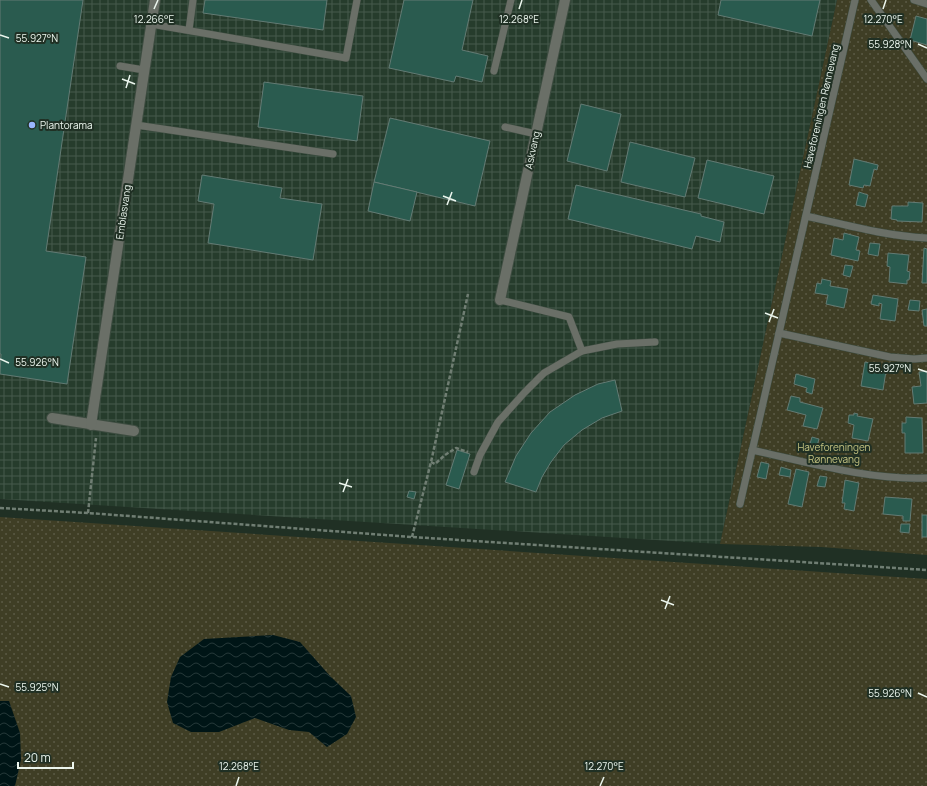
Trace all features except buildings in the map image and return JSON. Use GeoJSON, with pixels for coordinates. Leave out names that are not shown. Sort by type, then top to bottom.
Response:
{"type":"FeatureCollection","features":[{"type":"Feature","properties":{"kind":"street","name":"Emblasvang"},"geometry":{"type":"LineString","coordinates":[[91,424],[155,0]]}},
{"type":"Feature","properties":{"kind":"street","name":"Askvang"},"geometry":{"type":"LineString","coordinates":[[500,300],[565,0]]}},
{"type":"Feature","properties":{"kind":"street"},"geometry":{"type":"LineString","coordinates":[[52,418],[134,432]]}},
{"type":"Feature","properties":{"kind":"lane"},"geometry":{"type":"LineString","coordinates":[[189,30],[193,0]]}},
{"type":"Feature","properties":{"kind":"lane"},"geometry":{"type":"LineString","coordinates":[[151,24],[346,58],[357,0]]}},
{"type":"Feature","properties":{"kind":"lane"},"geometry":{"type":"LineString","coordinates":[[494,71],[512,0]]}},
{"type":"Feature","properties":{"kind":"lane","name":"Haveforeningen Rønnevang"},"geometry":{"type":"LineString","coordinates":[[740,504],[855,0]]}},
{"type":"Feature","properties":{"kind":"lane"},"geometry":{"type":"LineString","coordinates":[[871,0],[927,78]]}},
{"type":"Feature","properties":{"kind":"lane"},"geometry":{"type":"LineString","coordinates":[[914,0],[927,4]]}},
{"type":"Feature","properties":{"kind":"lane"},"geometry":{"type":"LineString","coordinates":[[120,66],[144,70]]}},
{"type":"Feature","properties":{"kind":"lane"},"geometry":{"type":"LineString","coordinates":[[136,125],[333,154]]}},
{"type":"Feature","properties":{"kind":"lane"},"geometry":{"type":"LineString","coordinates":[[505,127],[536,134]]}},
{"type":"Feature","properties":{"kind":"lane"},"geometry":{"type":"LineString","coordinates":[[806,216],[912,238],[927,238]]}},
{"type":"Feature","properties":{"kind":"lane"},"geometry":{"type":"LineString","coordinates":[[500,300],[569,317],[582,351]]}},
{"type":"Feature","properties":{"kind":"lane"},"geometry":{"type":"LineString","coordinates":[[779,333],[890,357],[914,359],[927,358]]}},
{"type":"Feature","properties":{"kind":"lane"},"geometry":{"type":"LineString","coordinates":[[474,472],[480,455],[498,422],[544,373],[582,351],[617,344],[655,342]]}},
{"type":"Feature","properties":{"kind":"lane"},"geometry":{"type":"LineString","coordinates":[[752,450],[872,476],[911,479],[927,478]]}},
{"type":"Feature","properties":{"kind":"path"},"geometry":{"type":"LineString","coordinates":[[412,537],[431,462],[468,294]]}},
{"type":"Feature","properties":{"kind":"path"},"geometry":{"type":"LineString","coordinates":[[88,513],[96,435],[91,424]]}},
{"type":"Feature","properties":{"kind":"path"},"geometry":{"type":"LineString","coordinates":[[431,462],[435,464],[456,448],[480,455]]}},
{"type":"Feature","properties":{"kind":"path"},"geometry":{"type":"LineString","coordinates":[[0,508],[412,537],[927,570]]}},
{"type":"Feature","properties":{"kind":"shaded area"},"geometry":{"type":"Polygon","coordinates":[[[0,0],[837,0],[720,544],[0,499],[0,0]]]}},
{"type":"Feature","properties":{"kind":"green space","name":"Haveforeningen Rønnevang"},"geometry":{"type":"Polygon","coordinates":[[[837,0],[927,0],[927,555],[821,547],[720,544],[837,0]]]}},
{"type":"Feature","properties":{"kind":"green space"},"geometry":{"type":"Polygon","coordinates":[[[0,517],[927,579],[927,786],[0,786],[0,517]]]}},
{"type":"Feature","properties":{"kind":"water"},"geometry":{"type":"Polygon","coordinates":[[[273,635],[300,642],[330,676],[351,696],[356,717],[347,734],[327,747],[309,732],[289,730],[255,718],[219,732],[191,732],[173,723],[167,702],[171,677],[180,657],[204,639],[273,635]]]}},
{"type":"Feature","properties":{"kind":"water"},"geometry":{"type":"Polygon","coordinates":[[[0,701],[9,701],[20,733],[21,760],[15,786],[0,786],[0,701]]]}},
{"type":"Feature","properties":{"kind":"place","name":"Plantorama"},"geometry":{"type":"Point","coordinates":[32,125]}}]}
